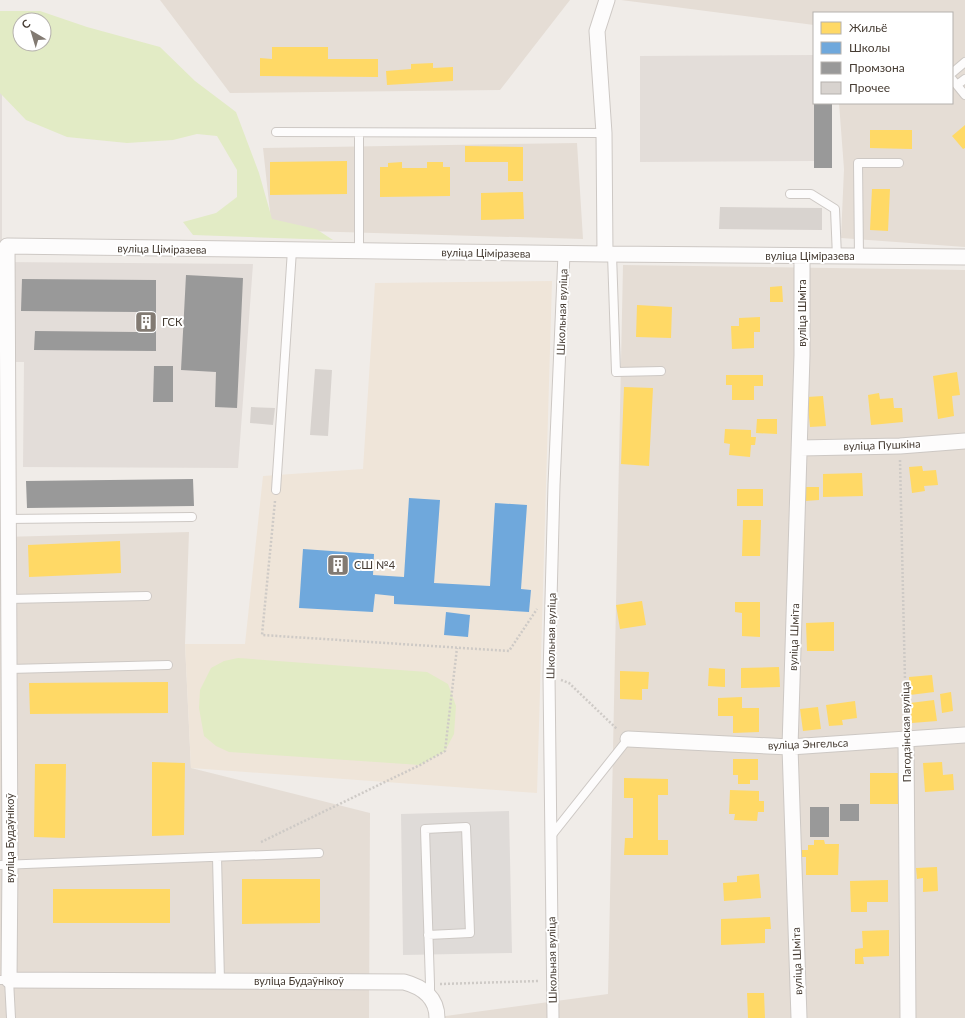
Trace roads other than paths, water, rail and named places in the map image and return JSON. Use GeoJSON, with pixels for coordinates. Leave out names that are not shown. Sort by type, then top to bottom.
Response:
{"type":"FeatureCollection","features":[{"type":"Feature","properties":{"kind":"street"},"geometry":{"type":"LineString","coordinates":[[607,0],[598,31],[609,254]]}},
{"type":"Feature","properties":{"kind":"street","name":"вуліца Ціміразева"},"geometry":{"type":"LineString","coordinates":[[4,246],[802,257],[965,257]]}},
{"type":"Feature","properties":{"kind":"street","name":"вуліца Будаўнікоў"},"geometry":{"type":"LineString","coordinates":[[4,246],[4,466],[8,519],[4,554],[9,599],[4,980],[404,982],[430,991]]}},
{"type":"Feature","properties":{"kind":"street","name":"Школьная вуліца"},"geometry":{"type":"LineString","coordinates":[[553,1018],[549,676],[554,485],[564,254]]}},
{"type":"Feature","properties":{"kind":"street","name":"вуліца Шміта"},"geometry":{"type":"LineString","coordinates":[[799,1018],[790,747],[800,448],[802,257]]}},
{"type":"Feature","properties":{"kind":"street","name":"вуліца Пушкіна"},"geometry":{"type":"LineString","coordinates":[[800,448],[900,446],[965,441]]}},
{"type":"Feature","properties":{"kind":"street","name":"вуліца Энгельса"},"geometry":{"type":"LineString","coordinates":[[628,739],[790,747],[965,735]]}},
{"type":"Feature","properties":{"kind":"street","name":"Пагодзінская вуліца"},"geometry":{"type":"LineString","coordinates":[[906,740],[908,1018]]}},
{"type":"Feature","properties":{"kind":"street"},"geometry":{"type":"LineString","coordinates":[[430,991],[437,1009],[437,1018]]}},
{"type":"Feature","properties":{"kind":"lane"},"geometry":{"type":"LineString","coordinates":[[953,72],[965,62]]}},
{"type":"Feature","properties":{"kind":"lane"},"geometry":{"type":"LineString","coordinates":[[965,79],[955,82],[965,95]]}},
{"type":"Feature","properties":{"kind":"lane"},"geometry":{"type":"LineString","coordinates":[[276,132],[604,133]]}},
{"type":"Feature","properties":{"kind":"lane"},"geometry":{"type":"LineString","coordinates":[[359,133],[359,251]]}},
{"type":"Feature","properties":{"kind":"lane"},"geometry":{"type":"LineString","coordinates":[[859,257],[858,163],[899,163]]}},
{"type":"Feature","properties":{"kind":"lane"},"geometry":{"type":"LineString","coordinates":[[790,194],[811,194],[835,209],[837,257]]}},
{"type":"Feature","properties":{"kind":"lane"},"geometry":{"type":"LineString","coordinates":[[276,490],[292,250]]}},
{"type":"Feature","properties":{"kind":"lane"},"geometry":{"type":"LineString","coordinates":[[609,254],[616,372],[661,371]]}},
{"type":"Feature","properties":{"kind":"lane"},"geometry":{"type":"LineString","coordinates":[[8,519],[192,516]]}},
{"type":"Feature","properties":{"kind":"lane"},"geometry":{"type":"LineString","coordinates":[[9,599],[147,596]]}},
{"type":"Feature","properties":{"kind":"lane"},"geometry":{"type":"LineString","coordinates":[[9,669],[168,665]]}},
{"type":"Feature","properties":{"kind":"lane"},"geometry":{"type":"LineString","coordinates":[[551,836],[628,739]]}},
{"type":"Feature","properties":{"kind":"lane"},"geometry":{"type":"LineString","coordinates":[[428,935],[470,933],[466,828],[425,829],[428,935],[430,991]]}},
{"type":"Feature","properties":{"kind":"lane"},"geometry":{"type":"LineString","coordinates":[[5,865],[319,853]]}},
{"type":"Feature","properties":{"kind":"lane"},"geometry":{"type":"LineString","coordinates":[[217,856],[220,981]]}},
{"type":"Feature","properties":{"kind":"lane"},"geometry":{"type":"LineString","coordinates":[[4,980],[11,1018]]}},
{"type":"Feature","properties":{"kind":"place","name":"ГСК"},"geometry":{"type":"Point","coordinates":[146,322]}},
{"type":"Feature","properties":{"kind":"place","name":"СШ №4"},"geometry":{"type":"Point","coordinates":[338,565]}}]}
